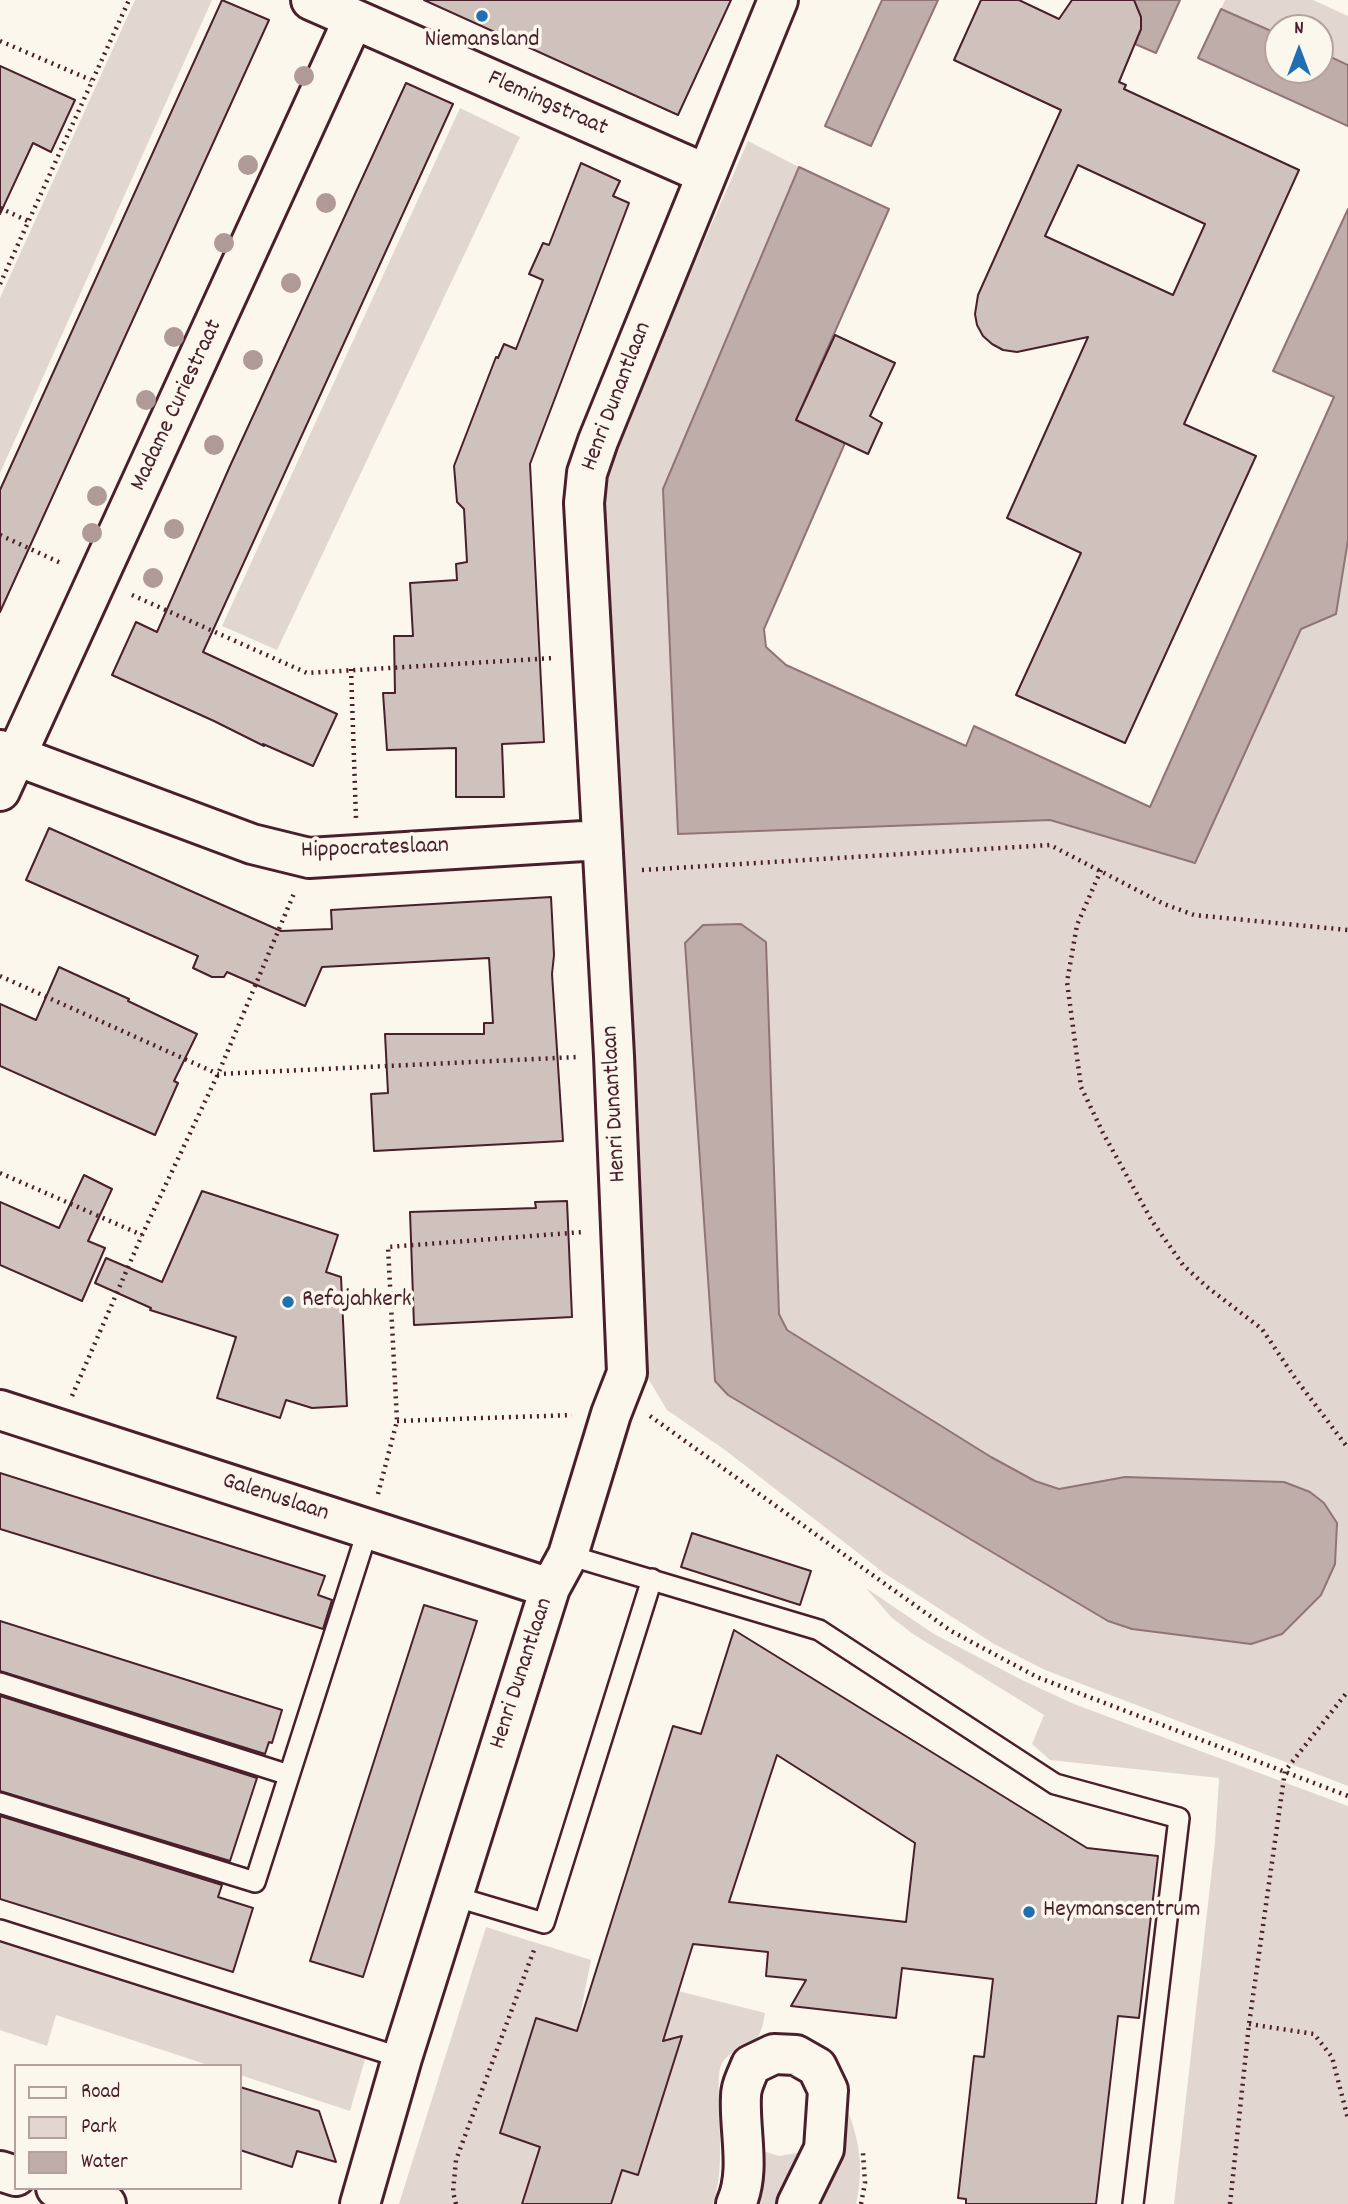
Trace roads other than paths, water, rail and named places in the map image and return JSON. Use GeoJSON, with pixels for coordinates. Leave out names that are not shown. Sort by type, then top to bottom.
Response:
{"type":"FeatureCollection","features":[{"type":"Feature","properties":{"kind":"street","name":"Flemingstraat"},"geometry":{"type":"LineString","coordinates":[[311,0],[706,174]]}},
{"type":"Feature","properties":{"kind":"street","name":"Henri Dunantlaan"},"geometry":{"type":"LineString","coordinates":[[360,2204],[402,2058],[550,1588],[568,1555],[626,1374],[614,1056],[584,503],[587,473],[778,0]]}},
{"type":"Feature","properties":{"kind":"street","name":"Madame Curiestraat"},"geometry":{"type":"LineString","coordinates":[[0,790],[8,753],[98,580],[354,20]]}},
{"type":"Feature","properties":{"kind":"street","name":"Hippocrateslaan"},"geometry":{"type":"LineString","coordinates":[[8,753],[252,844],[309,858],[357,854],[602,856]]}},
{"type":"Feature","properties":{"kind":"street","name":"Galenuslaan"},"geometry":{"type":"LineString","coordinates":[[0,1410],[550,1588]]}},
{"type":"Feature","properties":{"kind":"street"},"geometry":{"type":"LineString","coordinates":[[736,2204],[742,2191],[743,2134],[740,2093],[751,2065],[775,2054],[796,2055],[817,2067],[828,2090],[824,2149],[797,2204]]}},
{"type":"Feature","properties":{"kind":"street"},"geometry":{"type":"LineString","coordinates":[[62,2190],[106,2204]]}},
{"type":"Feature","properties":{"kind":"lane"},"geometry":{"type":"LineString","coordinates":[[0,1802],[255,1882],[368,1529]]}},
{"type":"Feature","properties":{"kind":"lane"},"geometry":{"type":"LineString","coordinates":[[568,1555],[819,1630],[1055,1784],[1179,1818],[1133,2204]]}},
{"type":"Feature","properties":{"kind":"lane"},"geometry":{"type":"LineString","coordinates":[[453,1896],[544,1923],[652,1579]]}},
{"type":"Feature","properties":{"kind":"lane"},"geometry":{"type":"LineString","coordinates":[[0,1684],[289,1775]]}},
{"type":"Feature","properties":{"kind":"lane"},"geometry":{"type":"LineString","coordinates":[[0,1930],[402,2058]]}},
{"type":"Feature","properties":{"kind":"water"},"geometry":{"type":"Polygon","coordinates":[[[882,0],[938,0],[871,146],[825,126],[882,0]]]}},
{"type":"Feature","properties":{"kind":"water"},"geometry":{"type":"Polygon","coordinates":[[[1133,0],[1180,0],[1156,53],[1135,44],[1141,29],[1133,0]]]}},
{"type":"Feature","properties":{"kind":"water"},"geometry":{"type":"Polygon","coordinates":[[[1221,9],[1264,28],[1264,84],[1334,84],[1334,58],[1348,65],[1348,126],[1198,58],[1221,9]]]}},
{"type":"Feature","properties":{"kind":"water"},"geometry":{"type":"Polygon","coordinates":[[[799,167],[889,209],[796,420],[845,443],[764,629],[766,647],[786,665],[966,746],[974,726],[1150,807],[1334,397],[1273,371],[1348,209],[1348,540],[1336,614],[1301,629],[1195,863],[1050,820],[678,834],[663,489],[799,167]]]}},
{"type":"Feature","properties":{"kind":"water"},"geometry":{"type":"Polygon","coordinates":[[[741,924],[766,942],[779,1314],[787,1330],[991,1457],[1035,1481],[1059,1489],[1125,1477],[1284,1482],[1310,1492],[1324,1503],[1337,1523],[1335,1564],[1321,1595],[1282,1634],[1251,1644],[1132,1629],[1108,1621],[728,1395],[715,1381],[685,943],[703,925],[741,924]]]}},
{"type":"Feature","properties":{"kind":"place","name":"Niemansland"},"geometry":{"type":"Point","coordinates":[482,16]}},
{"type":"Feature","properties":{"kind":"place","name":"Refajahkerk"},"geometry":{"type":"Point","coordinates":[288,1302]}},
{"type":"Feature","properties":{"kind":"place","name":"Heymanscentrum"},"geometry":{"type":"Point","coordinates":[1029,1912]}}]}
